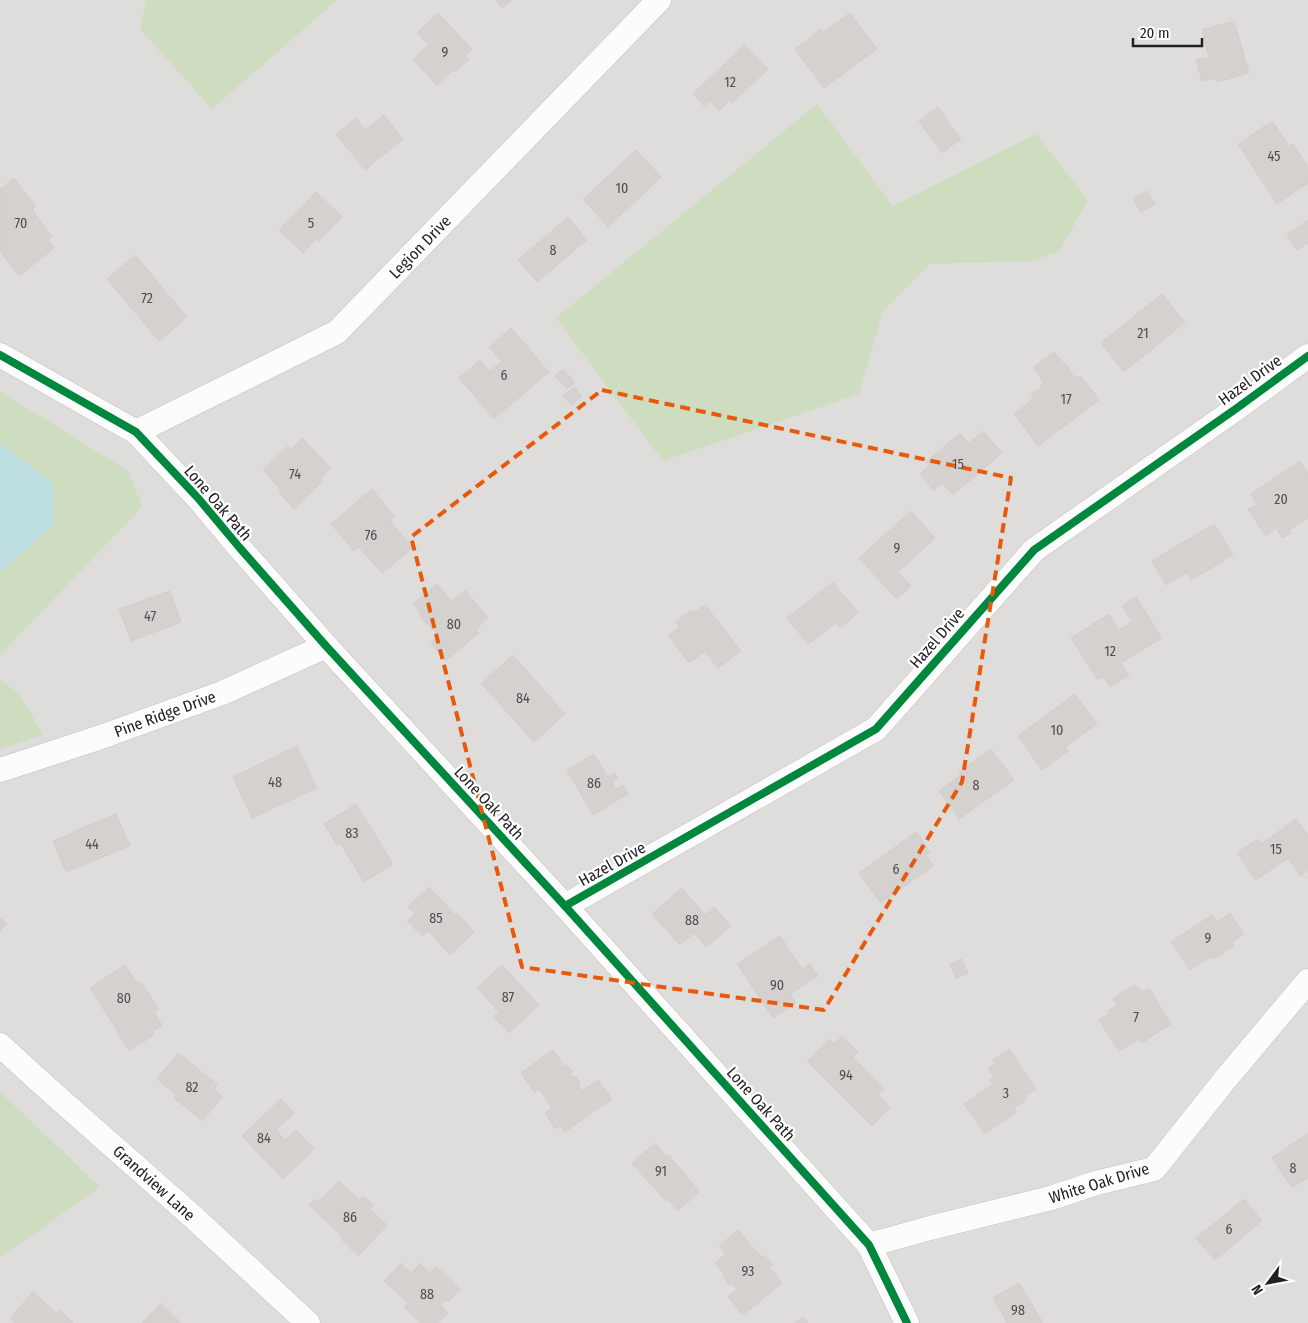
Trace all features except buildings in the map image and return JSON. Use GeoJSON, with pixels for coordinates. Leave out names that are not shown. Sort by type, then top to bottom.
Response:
{"type":"FeatureCollection","features":[{"type":"Feature","properties":{"kind":"street","name":"Legion Drive"},"geometry":{"type":"LineString","coordinates":[[136,432],[337,332],[659,0]]}},
{"type":"Feature","properties":{"kind":"street","name":"Lone Oak Path"},"geometry":{"type":"LineString","coordinates":[[0,355],[136,432],[198,498],[239,548],[326,646],[565,906],[869,1245],[907,1323]]}},
{"type":"Feature","properties":{"kind":"street","name":"Hazel Drive"},"geometry":{"type":"LineString","coordinates":[[565,906],[876,729],[1034,550],[1308,356]]}},
{"type":"Feature","properties":{"kind":"street","name":"Pine Ridge Drive"},"geometry":{"type":"LineString","coordinates":[[0,770],[101,737],[222,693],[326,646]]}},
{"type":"Feature","properties":{"kind":"street","name":"White Oak Drive"},"geometry":{"type":"LineString","coordinates":[[869,1245],[1154,1169],[1228,1076],[1308,981]]}},
{"type":"Feature","properties":{"kind":"street","name":"Grandview Lane"},"geometry":{"type":"LineString","coordinates":[[0,1045],[192,1216],[308,1323]]}},
{"type":"Feature","properties":{"kind":"highlighted area"},"geometry":{"type":"Polygon","coordinates":[[[602,390],[1011,478],[962,782],[824,1010],[522,967],[411,537],[602,390]]]}},
{"type":"Feature","properties":{"kind":"shaded area"},"geometry":{"type":"Polygon","coordinates":[[[0,0],[1308,0],[1308,1323],[0,1323],[0,0]]]}},
{"type":"Feature","properties":{"kind":"green space"},"geometry":{"type":"Polygon","coordinates":[[[146,0],[337,0],[212,109],[140,29],[146,0]]]}},
{"type":"Feature","properties":{"kind":"green space"},"geometry":{"type":"Polygon","coordinates":[[[817,104],[893,206],[1036,134],[1088,200],[1059,252],[1030,261],[929,264],[883,311],[859,394],[663,461],[556,318],[817,104]]]}},
{"type":"Feature","properties":{"kind":"green space"},"geometry":{"type":"Polygon","coordinates":[[[0,391],[128,471],[142,507],[0,655],[0,572],[54,525],[53,484],[0,443],[0,391]]]}},
{"type":"Feature","properties":{"kind":"green space"},"geometry":{"type":"Polygon","coordinates":[[[0,680],[19,693],[43,735],[0,749],[0,680]]]}},
{"type":"Feature","properties":{"kind":"green space"},"geometry":{"type":"Polygon","coordinates":[[[0,1092],[100,1187],[0,1258],[0,1092]]]}},
{"type":"Feature","properties":{"kind":"water"},"geometry":{"type":"Polygon","coordinates":[[[0,443],[53,484],[54,525],[0,572],[0,443]]]}},
{"type":"Feature","properties":{"kind":"cycle path"},"geometry":{"type":"LineString","coordinates":[[0,355],[136,432],[198,498],[326,646],[565,906],[869,1245],[907,1323]]}},
{"type":"Feature","properties":{"kind":"cycle path"},"geometry":{"type":"LineString","coordinates":[[565,906],[876,729],[1034,550],[1308,356]]}}]}
